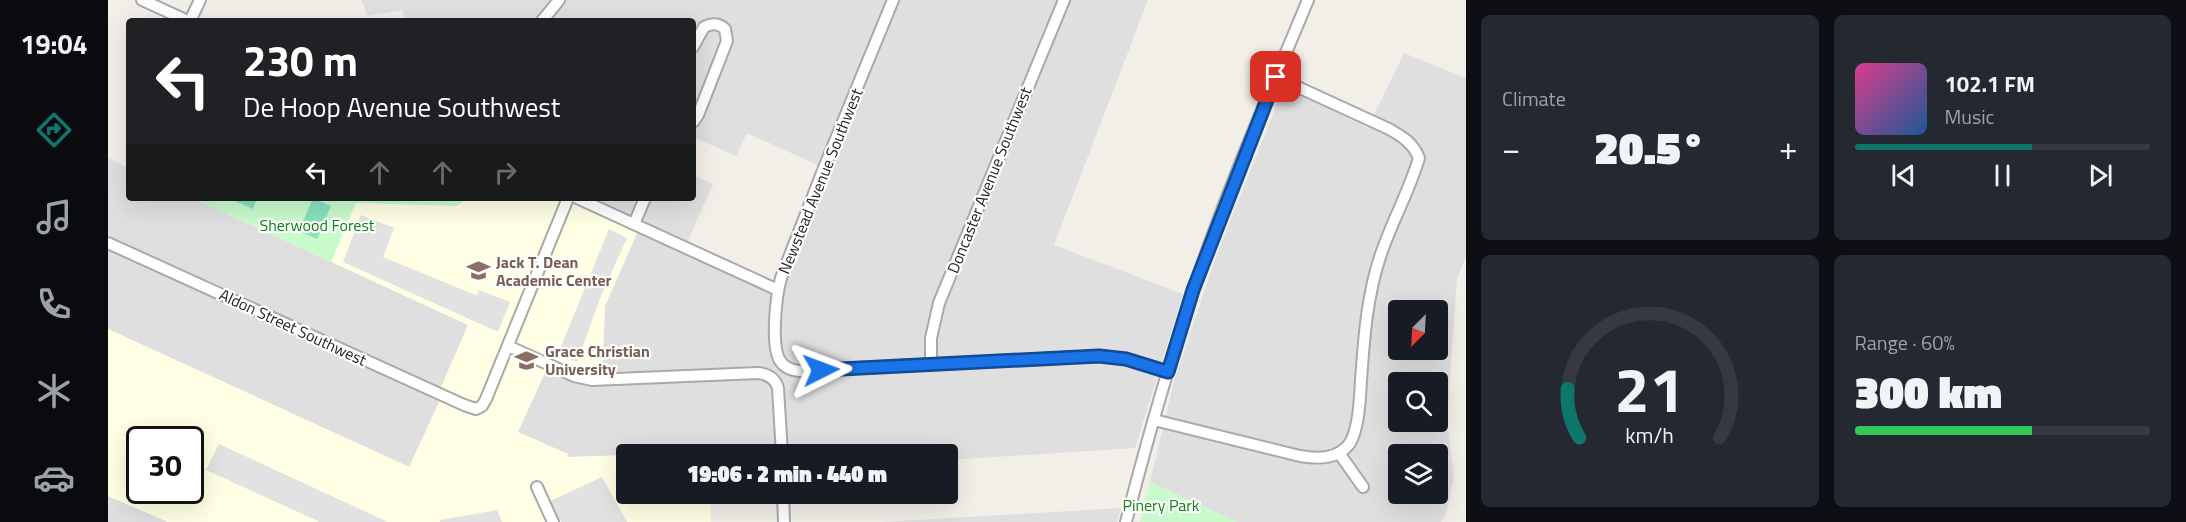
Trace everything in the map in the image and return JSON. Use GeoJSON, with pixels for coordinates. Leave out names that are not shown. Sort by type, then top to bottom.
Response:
{"type":"FeatureCollection","features":[{"type":"Feature","properties":{"kind":"street"},"geometry":{"type":"LineString","coordinates":[[142,0],[182,18]]}},
{"type":"Feature","properties":{"kind":"street"},"geometry":{"type":"LineString","coordinates":[[191,18],[200,0]]}},
{"type":"Feature","properties":{"kind":"street"},"geometry":{"type":"LineString","coordinates":[[545,18],[560,0]]}},
{"type":"Feature","properties":{"kind":"street","name":"Newstead Avenue Southwest"},"geometry":{"type":"LineString","coordinates":[[894,0],[785,267],[778,290],[776,350],[784,366],[799,371],[931,364]]}},
{"type":"Feature","properties":{"kind":"street","name":"Doncaster Avenue Southwest"},"geometry":{"type":"LineString","coordinates":[[931,364],[931,338],[939,303],[1064,0]]}},
{"type":"Feature","properties":{"kind":"street"},"geometry":{"type":"LineString","coordinates":[[1126,522],[1193,290],[1308,0]]}},
{"type":"Feature","properties":{"kind":"street"},"geometry":{"type":"LineString","coordinates":[[696,39],[704,27],[719,24],[725,29],[727,41],[696,118]]}},
{"type":"Feature","properties":{"kind":"street"},"geometry":{"type":"LineString","coordinates":[[1154,420],[1319,459],[1339,453],[1350,442],[1356,425],[1360,397],[1368,307],[1380,257],[1419,158],[1407,139],[1276,77]]}},
{"type":"Feature","properties":{"kind":"street"},"geometry":{"type":"LineString","coordinates":[[567,201],[508,346],[574,376],[592,380],[766,374],[772,378],[778,392],[781,444]]}},
{"type":"Feature","properties":{"kind":"street"},"geometry":{"type":"LineString","coordinates":[[584,201],[778,290]]}},
{"type":"Feature","properties":{"kind":"street"},"geometry":{"type":"LineString","coordinates":[[634,224],[644,201]]}},
{"type":"Feature","properties":{"kind":"street","name":"Aldon Street Southwest"},"geometry":{"type":"LineString","coordinates":[[108,243],[467,407],[479,408],[486,399],[508,346]]}},
{"type":"Feature","properties":{"kind":"street"},"geometry":{"type":"LineString","coordinates":[[931,364],[1099,356],[1126,359],[1168,372]]}},
{"type":"Feature","properties":{"kind":"street"},"geometry":{"type":"LineString","coordinates":[[1339,453],[1363,487]]}},
{"type":"Feature","properties":{"kind":"street"},"geometry":{"type":"LineString","coordinates":[[537,487],[554,522]]}},
{"type":"Feature","properties":{"kind":"street"},"geometry":{"type":"LineString","coordinates":[[783,504],[784,522]]}},
{"type":"Feature","properties":{"kind":"shaded area"},"geometry":{"type":"Polygon","coordinates":[[[361,0],[1148,0],[1054,245],[1183,294],[1135,448],[958,459],[958,444],[616,444],[616,456],[566,457],[567,454],[517,432],[549,364],[602,380],[605,306],[640,227],[599,208],[602,201],[696,201],[696,176],[713,184],[685,247],[778,290],[824,168],[747,133],[736,156],[696,138],[696,18],[404,18],[402,10],[368,16],[361,0]]]}},
{"type":"Feature","properties":{"kind":"shaded area"},"geometry":{"type":"Polygon","coordinates":[[[1404,53],[1466,78],[1466,256],[1457,279],[1448,407],[1448,372],[1388,372],[1388,432],[1448,432],[1448,429],[1454,476],[1446,514],[1441,522],[1237,522],[1150,482],[1174,381],[1218,251],[1279,99],[1296,93],[1368,128],[1404,53]]]}},
{"type":"Feature","properties":{"kind":"shaded area"},"geometry":{"type":"Polygon","coordinates":[[[108,158],[126,167],[126,201],[199,201],[468,325],[438,393],[442,395],[410,467],[108,329],[108,158]]]}},
{"type":"Feature","properties":{"kind":"shaded area","name":"Grace Christian University"},"geometry":{"type":"Polygon","coordinates":[[[199,201],[602,201],[599,207],[640,226],[605,306],[602,381],[549,364],[518,432],[568,454],[567,457],[616,455],[616,504],[710,504],[711,522],[168,522],[126,504],[204,504],[204,426],[126,426],[126,504],[108,496],[108,329],[409,467],[442,396],[438,394],[468,325],[199,201]]]}},
{"type":"Feature","properties":{"kind":"shaded area"},"geometry":{"type":"Polygon","coordinates":[[[361,215],[394,228],[383,257],[473,294],[477,295],[479,290],[510,302],[498,332],[343,262],[361,215]]]}},
{"type":"Feature","properties":{"kind":"shaded area"},"geometry":{"type":"Polygon","coordinates":[[[609,229],[627,238],[601,296],[577,362],[558,354],[609,229]]]}},
{"type":"Feature","properties":{"kind":"shaded area"},"geometry":{"type":"Polygon","coordinates":[[[219,444],[388,522],[320,522],[206,470],[219,444]]]}},
{"type":"Feature","properties":{"kind":"shaded area"},"geometry":{"type":"Polygon","coordinates":[[[602,477],[627,522],[561,522],[550,501],[602,477]]]}},
{"type":"Feature","properties":{"kind":"shaded area"},"geometry":{"type":"Polygon","coordinates":[[[108,496],[168,522],[108,522],[108,496]]]}},
{"type":"Feature","properties":{"kind":"shaded area"},"geometry":{"type":"Polygon","coordinates":[[[1121,508],[1117,522],[881,522],[1121,508]]]}},
{"type":"Feature","properties":{"kind":"shaded area"},"geometry":{"type":"Polygon","coordinates":[[[497,510],[502,522],[440,522],[440,520],[497,510]]]}},
{"type":"Feature","properties":{"kind":"green space","name":"Sherwood Forest"},"geometry":{"type":"Polygon","coordinates":[[[199,201],[464,201],[456,206],[356,203],[331,262],[199,201]]]}},
{"type":"Feature","properties":{"kind":"green space"},"geometry":{"type":"Polygon","coordinates":[[[235,201],[256,201],[253,209],[235,201]]]}},
{"type":"Feature","properties":{"kind":"green space"},"geometry":{"type":"Polygon","coordinates":[[[312,201],[320,201],[331,206],[317,239],[299,231],[312,201]]]}},
{"type":"Feature","properties":{"kind":"green space","name":"Pinery Park"},"geometry":{"type":"Polygon","coordinates":[[[1150,482],[1237,522],[1140,522],[1150,482]]]}},
{"type":"Feature","properties":{"kind":"place","name":"Jack T. Dean Academic Center"},"geometry":{"type":"Point","coordinates":[478,271]}},
{"type":"Feature","properties":{"kind":"place","name":"Grace Christian University"},"geometry":{"type":"Point","coordinates":[527,360]}},
{"type":"Feature","properties":{"kind":"route"},"geometry":{"type":"LineString","coordinates":[[821,370],[1099,356],[1126,359],[1168,372],[1193,290],[1276,77]]}}]}
